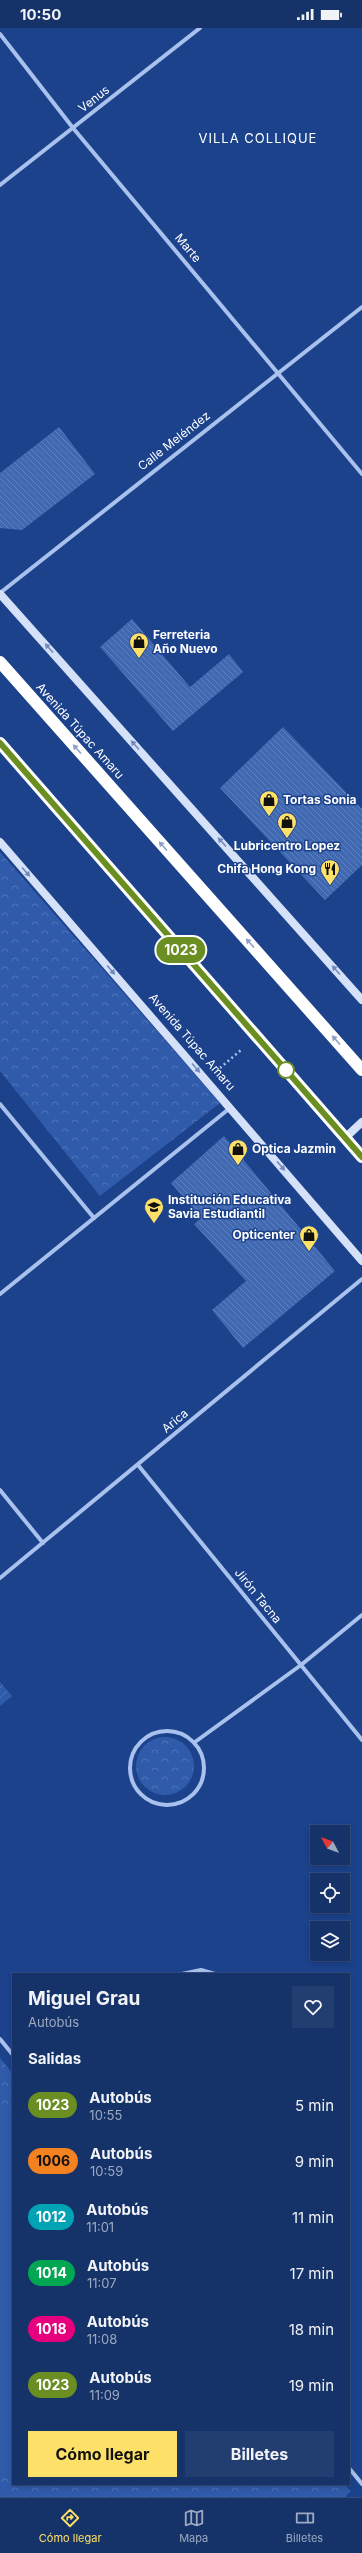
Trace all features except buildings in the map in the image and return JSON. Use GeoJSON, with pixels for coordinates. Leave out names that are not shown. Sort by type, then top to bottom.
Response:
{"type":"FeatureCollection","features":[{"type":"Feature","properties":{"kind":"highway","name":"Avenida Túpac Amaru"},"geometry":{"type":"LineString","coordinates":[[0,662],[362,1070]]}},
{"type":"Feature","properties":{"kind":"highway"},"geometry":{"type":"LineString","coordinates":[[0,743],[362,1157]]}},
{"type":"Feature","properties":{"kind":"street","name":"Venus"},"geometry":{"type":"LineString","coordinates":[[0,185],[200,28]]}},
{"type":"Feature","properties":{"kind":"street","name":"Marte"},"geometry":{"type":"LineString","coordinates":[[0,34],[73,128],[362,474]]}},
{"type":"Feature","properties":{"kind":"street","name":"Calle Meléndez"},"geometry":{"type":"LineString","coordinates":[[0,593],[362,307]]}},
{"type":"Feature","properties":{"kind":"street"},"geometry":{"type":"LineString","coordinates":[[0,593],[362,1000]]}},
{"type":"Feature","properties":{"kind":"street","name":"Avenida Túpac Amaru"},"geometry":{"type":"LineString","coordinates":[[0,842],[362,1261]]}},
{"type":"Feature","properties":{"kind":"street"},"geometry":{"type":"LineString","coordinates":[[0,1104],[94,1218]]}},
{"type":"Feature","properties":{"kind":"street"},"geometry":{"type":"LineString","coordinates":[[0,1294],[231,1108]]}},
{"type":"Feature","properties":{"kind":"street"},"geometry":{"type":"LineString","coordinates":[[345,1138],[362,1122]]}},
{"type":"Feature","properties":{"kind":"street","name":"Arica"},"geometry":{"type":"LineString","coordinates":[[0,1578],[362,1280]]}},
{"type":"Feature","properties":{"kind":"street","name":"Jirón Tacna"},"geometry":{"type":"LineString","coordinates":[[138,1465],[362,1740]]}},
{"type":"Feature","properties":{"kind":"street"},"geometry":{"type":"LineString","coordinates":[[0,1490],[43,1543]]}},
{"type":"Feature","properties":{"kind":"street"},"geometry":{"type":"LineString","coordinates":[[195,1742],[300,1665],[362,1615]]}},
{"type":"Feature","properties":{"kind":"street"},"geometry":{"type":"LineString","coordinates":[[162,1731],[174,1731],[185,1735],[195,1742],[201,1753],[203,1777],[198,1788],[189,1798],[178,1803],[166,1805],[154,1803],[143,1797],[135,1787],[130,1770],[133,1752],[140,1742],[150,1734],[162,1731]]}},
{"type":"Feature","properties":{"kind":"street"},"geometry":{"type":"LineString","coordinates":[[187,1973],[201,1970],[212,1973]]}},
{"type":"Feature","properties":{"kind":"street"},"geometry":{"type":"LineString","coordinates":[[0,2039],[12,2054]]}},
{"type":"Feature","properties":{"kind":"street"},"geometry":{"type":"LineString","coordinates":[[350,2469],[362,2484]]}},
{"type":"Feature","properties":{"kind":"path"},"geometry":{"type":"LineString","coordinates":[[206,1080],[256,1037]]}},
{"type":"Feature","properties":{"kind":"green space"},"geometry":{"type":"Polygon","coordinates":[[[0,852],[220,1103],[100,1196],[0,1071],[0,852]]]}},
{"type":"Feature","properties":{"kind":"green space"},"geometry":{"type":"Polygon","coordinates":[[[0,1682],[12,1696],[0,1706],[0,1682]]]}},
{"type":"Feature","properties":{"kind":"green space"},"geometry":{"type":"Polygon","coordinates":[[[165,1737],[181,1742],[189,1750],[194,1766],[189,1782],[181,1790],[165,1795],[149,1790],[141,1782],[136,1766],[141,1750],[149,1742],[165,1737]]]}},
{"type":"Feature","properties":{"kind":"green space"},"geometry":{"type":"Polygon","coordinates":[[[0,2058],[12,2073],[12,2485],[345,2485],[351,2491],[345,2497],[0,2497],[0,2058]]]}},
{"type":"Feature","properties":{"kind":"green space"},"geometry":{"type":"Polygon","coordinates":[[[0,2108],[12,2123],[12,2476],[0,2461],[0,2108]]]}},
{"type":"Feature","properties":{"kind":"bus line","name":"1023"},"geometry":{"type":"LineString","coordinates":[[0,743],[362,1157]]}},
{"type":"Feature","properties":{"kind":"place","name":"Ferreteria Año Nuevo"},"geometry":{"type":"Point","coordinates":[139,659]}},
{"type":"Feature","properties":{"kind":"place","name":"Tortas Sonia"},"geometry":{"type":"Point","coordinates":[269,817]}},
{"type":"Feature","properties":{"kind":"place","name":"Lubricentro Lopez"},"geometry":{"type":"Point","coordinates":[287,839]}},
{"type":"Feature","properties":{"kind":"place","name":"Chifa Hong Kong"},"geometry":{"type":"Point","coordinates":[330,886]}},
{"type":"Feature","properties":{"kind":"place","name":"Optica Jazmin"},"geometry":{"type":"Point","coordinates":[238,1166]}},
{"type":"Feature","properties":{"kind":"place","name":"Institución Educativa Savia Estudiantil"},"geometry":{"type":"Point","coordinates":[154,1224]}},
{"type":"Feature","properties":{"kind":"place","name":"Opticenter"},"geometry":{"type":"Point","coordinates":[309,1252]}},
{"type":"Feature","properties":{"kind":"district","name":"VILLA COLLIQUE"},"geometry":{"type":"Point","coordinates":[258,138]}}]}
